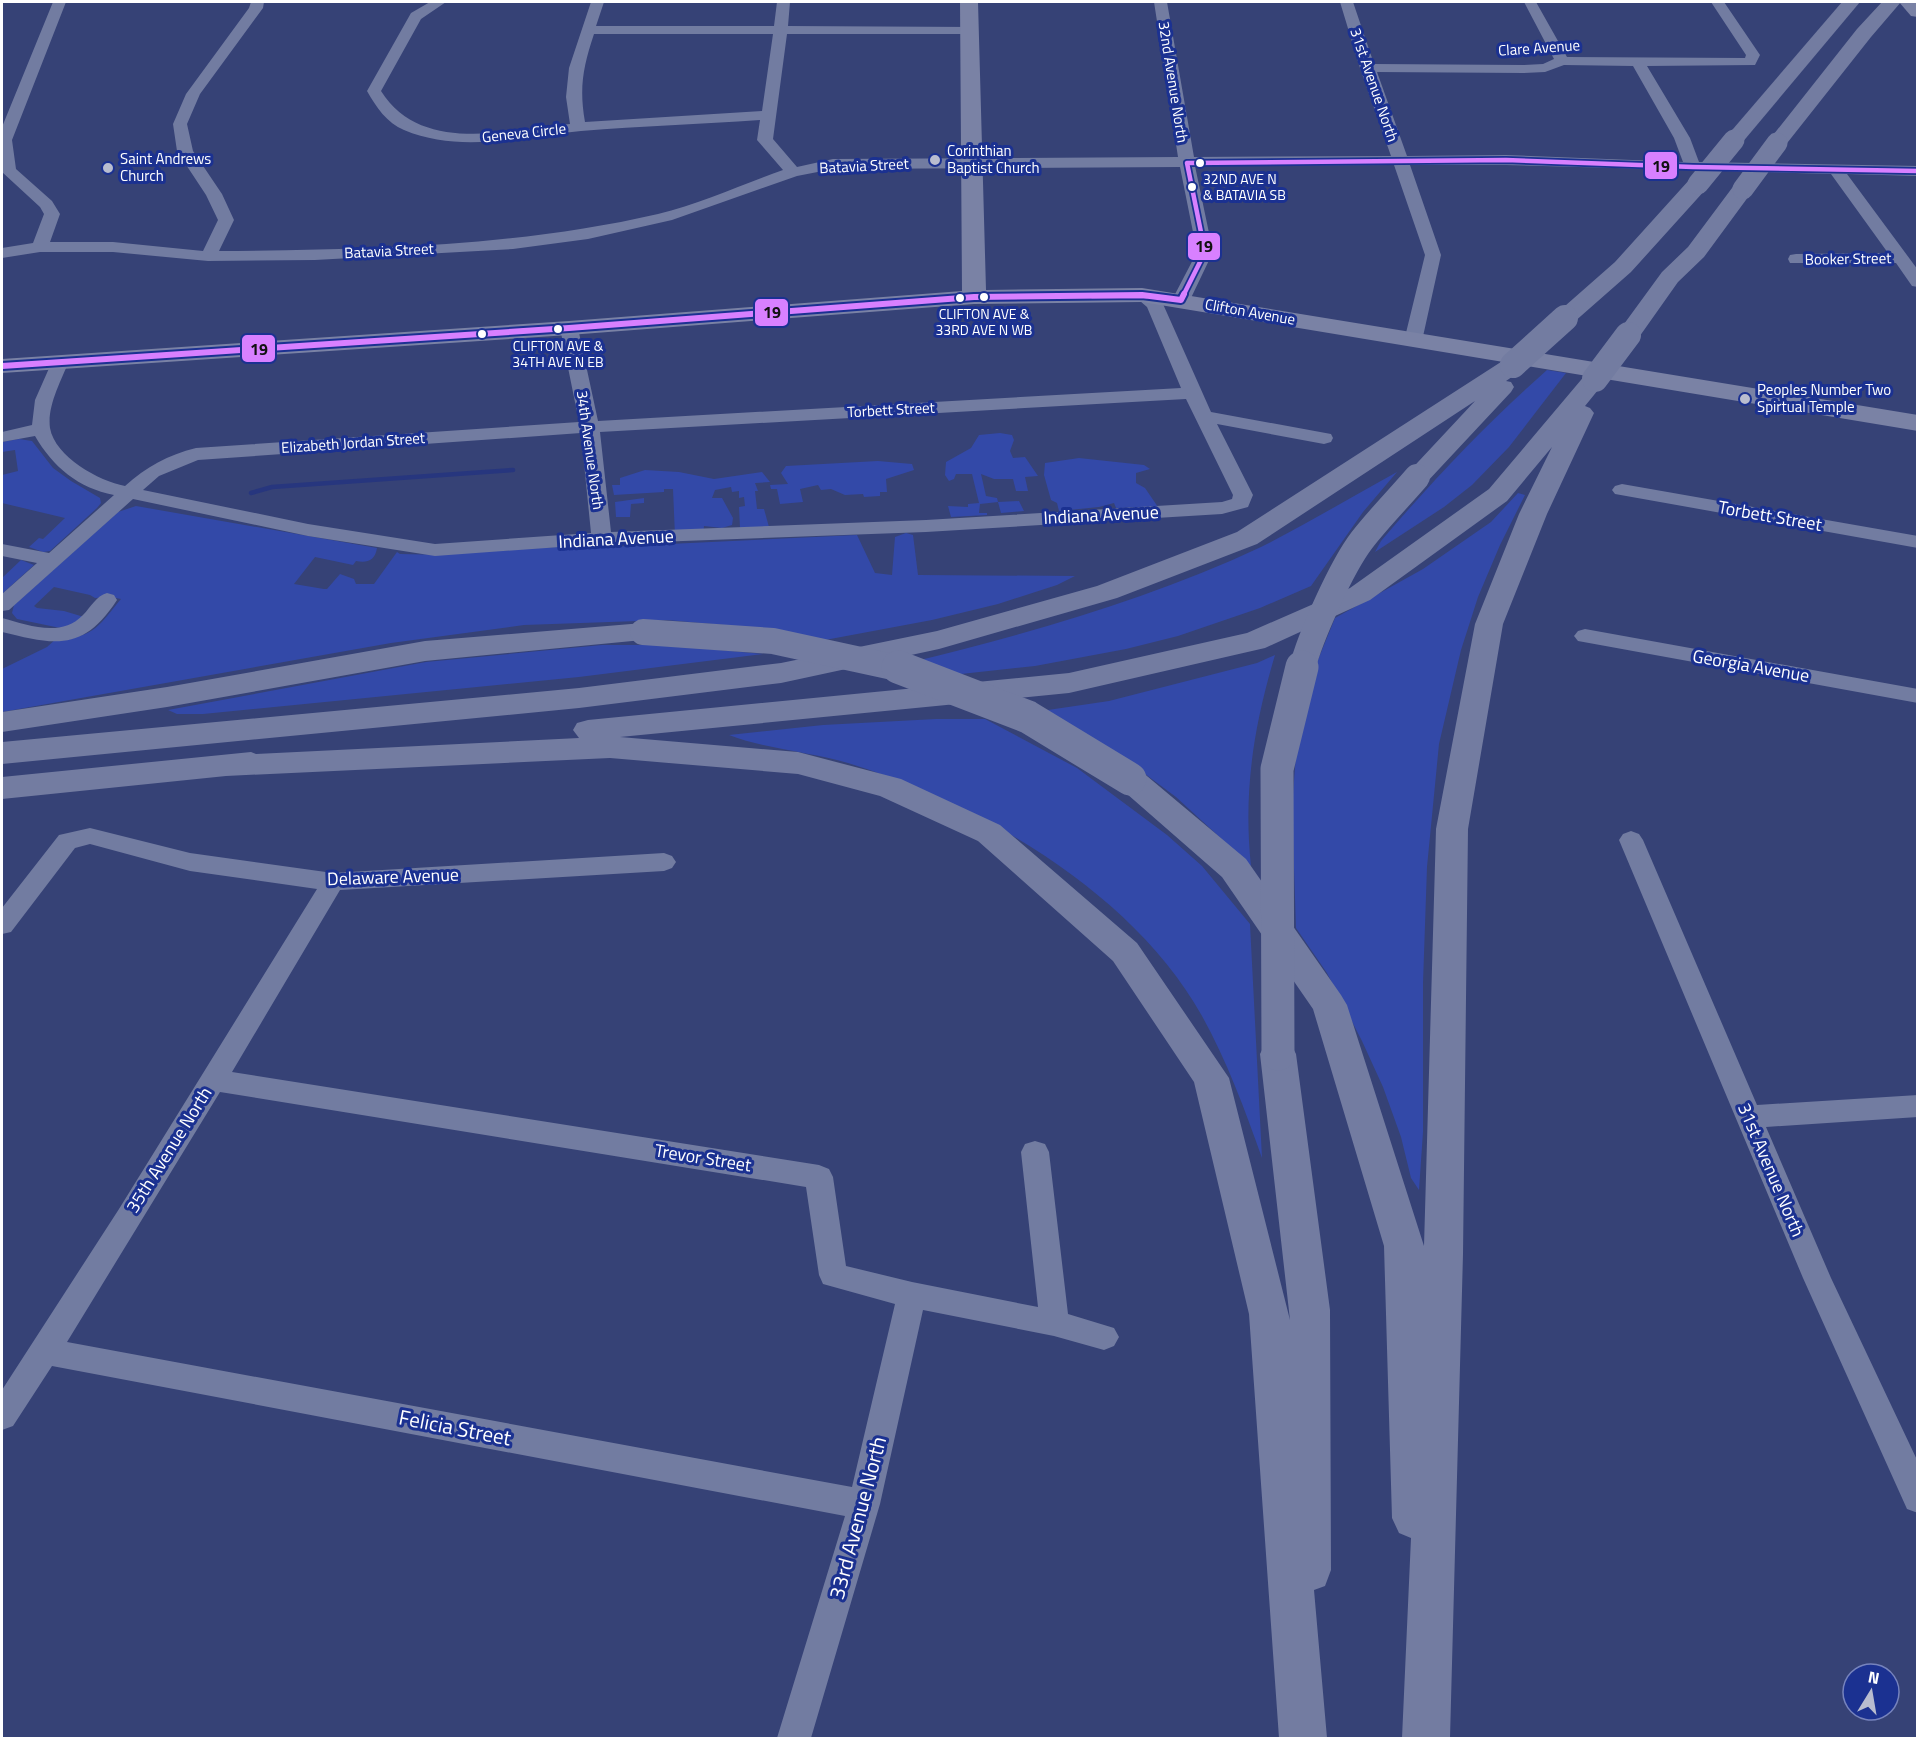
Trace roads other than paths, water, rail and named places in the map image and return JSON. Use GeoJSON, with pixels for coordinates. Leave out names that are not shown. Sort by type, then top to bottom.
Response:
{"type":"FeatureCollection","features":[{"type":"Feature","properties":{"kind":"highway"},"geometry":{"type":"LineString","coordinates":[[2,753],[579,698],[781,673],[939,640],[1107,592],[1247,538],[1513,366],[1623,267],[1695,176],[1734,140],[1851,2]]}},
{"type":"Feature","properties":{"kind":"highway"},"geometry":{"type":"LineString","coordinates":[[2,788],[1069,683],[1255,641],[1360,594],[1498,495],[1595,379],[1670,277],[1696,252],[1777,143],[1864,33],[1909,5]]}},
{"type":"Feature","properties":{"kind":"highway"},"geometry":{"type":"LineString","coordinates":[[1309,1738],[1310,1310],[1278,1054],[1277,770],[1306,653],[1338,582],[1361,541],[1417,477],[1500,391],[1513,366]]}},
{"type":"Feature","properties":{"kind":"highway"},"geometry":{"type":"LineString","coordinates":[[1424,1738],[1443,1254],[1452,829],[1489,624],[1533,514],[1571,436],[1595,379]]}},
{"type":"Feature","properties":{"kind":"highway"},"geometry":{"type":"LineString","coordinates":[[2,722],[167,697],[425,651],[643,632],[773,641],[897,667],[1028,717],[1130,779],[1234,868],[1329,1005],[1404,1246],[1424,1738]]}},
{"type":"Feature","properties":{"kind":"highway"},"geometry":{"type":"LineString","coordinates":[[228,766],[609,747],[798,763],[890,787],[989,833],[1125,952],[1211,1078],[1269,1314],[1303,1738]]}},
{"type":"Feature","properties":{"kind":"street"},"geometry":{"type":"LineString","coordinates":[[40,247],[52,213],[46,204],[8,170],[4,140],[59,2]]}},
{"type":"Feature","properties":{"kind":"street"},"geometry":{"type":"LineString","coordinates":[[208,255],[226,220],[214,194],[185,151],[180,124],[193,94],[256,8],[257,2]]}},
{"type":"Feature","properties":{"kind":"street","name":"Geneva Circle"},"geometry":{"type":"LineString","coordinates":[[439,2],[416,16],[374,91],[386,112],[414,129],[486,140],[578,127],[768,115]]}},
{"type":"Feature","properties":{"kind":"street"},"geometry":{"type":"LineString","coordinates":[[578,127],[573,97],[576,68],[597,2]]}},
{"type":"Feature","properties":{"kind":"street"},"geometry":{"type":"LineString","coordinates":[[784,2],[765,140],[793,172]]}},
{"type":"Feature","properties":{"kind":"street"},"geometry":{"type":"LineString","coordinates":[[969,2],[974,297]]}},
{"type":"Feature","properties":{"kind":"street","name":"32nd Avenue North"},"geometry":{"type":"LineString","coordinates":[[1160,2],[1186,163],[1205,252],[1180,300]]}},
{"type":"Feature","properties":{"kind":"street","name":"31st Avenue North"},"geometry":{"type":"LineString","coordinates":[[1346,2],[1432,255],[1413,341]]}},
{"type":"Feature","properties":{"kind":"street"},"geometry":{"type":"LineString","coordinates":[[1530,2],[1562,61]]}},
{"type":"Feature","properties":{"kind":"street","name":"Clare Avenue"},"geometry":{"type":"LineString","coordinates":[[1367,68],[1524,69],[1545,68],[1562,61],[1750,62],[1753,55],[1718,2]]}},
{"type":"Feature","properties":{"kind":"street"},"geometry":{"type":"LineString","coordinates":[[588,30],[969,30]]}},
{"type":"Feature","properties":{"kind":"street"},"geometry":{"type":"LineString","coordinates":[[1638,62],[1682,138],[1695,176]]}},
{"type":"Feature","properties":{"kind":"street","name":"Batavia Street"},"geometry":{"type":"LineString","coordinates":[[2,253],[40,247],[113,247],[208,255],[315,255],[490,245],[588,234],[666,217],[793,172],[833,164],[1506,160],[1695,176],[1836,170],[1917,171]]}},
{"type":"Feature","properties":{"kind":"street"},"geometry":{"type":"LineString","coordinates":[[1836,170],[1917,282]]}},
{"type":"Feature","properties":{"kind":"street","name":"Booker Street"},"geometry":{"type":"LineString","coordinates":[[1796,259],[1901,258]]}},
{"type":"Feature","properties":{"kind":"street"},"geometry":{"type":"LineString","coordinates":[[1142,295],[1154,304],[1204,416],[1324,438]]}},
{"type":"Feature","properties":{"kind":"street","name":"Clifton Avenue"},"geometry":{"type":"LineString","coordinates":[[2,366],[569,328],[974,297],[1142,295],[1917,423]]}},
{"type":"Feature","properties":{"kind":"street","name":"34th Avenue North"},"geometry":{"type":"LineString","coordinates":[[569,328],[590,428],[602,538]]}},
{"type":"Feature","properties":{"kind":"street"},"geometry":{"type":"LineString","coordinates":[[2,437],[41,429],[44,400],[60,361]]}},
{"type":"Feature","properties":{"kind":"street","name":"Torbett Street"},"geometry":{"type":"LineString","coordinates":[[590,428],[1192,393]]}},
{"type":"Feature","properties":{"kind":"street","name":"Indiana Avenue"},"geometry":{"type":"LineString","coordinates":[[41,429],[57,457],[70,469],[106,488],[308,530],[435,550],[602,538],[926,526],[1222,508],[1241,503],[1243,495],[1204,416]]}},
{"type":"Feature","properties":{"kind":"street","name":"Elizabeth Jordan Street"},"geometry":{"type":"LineString","coordinates":[[2,605],[127,493],[157,469],[174,460],[196,454],[590,428]]}},
{"type":"Feature","properties":{"kind":"street","name":"Torbett Street"},"geometry":{"type":"LineString","coordinates":[[1622,490],[1917,542]]}},
{"type":"Feature","properties":{"kind":"street"},"geometry":{"type":"LineString","coordinates":[[2,550],[53,560]]}},
{"type":"Feature","properties":{"kind":"street"},"geometry":{"type":"LineString","coordinates":[[2,625],[54,635],[70,633],[86,624],[107,600]]}},
{"type":"Feature","properties":{"kind":"street","name":"Georgia Avenue"},"geometry":{"type":"LineString","coordinates":[[1585,636],[1917,696]]}},
{"type":"Feature","properties":{"kind":"street","name":"Delaware Avenue"},"geometry":{"type":"LineString","coordinates":[[2,925],[67,841],[90,836],[190,862],[333,882],[664,862]]}},
{"type":"Feature","properties":{"kind":"street","name":"31st Avenue North"},"geometry":{"type":"LineString","coordinates":[[1631,840],[1817,1278],[1909,1459],[1917,1498]]}},
{"type":"Feature","properties":{"kind":"street","name":"35th Avenue North"},"geometry":{"type":"LineString","coordinates":[[2,1416],[45,1351],[213,1080],[333,882]]}},
{"type":"Feature","properties":{"kind":"street","name":"Trevor Street"},"geometry":{"type":"LineString","coordinates":[[213,1080],[819,1177],[833,1275],[912,1295],[1054,1323],[1104,1337]]}},
{"type":"Feature","properties":{"kind":"street"},"geometry":{"type":"LineString","coordinates":[[1748,1117],[1917,1106]]}},
{"type":"Feature","properties":{"kind":"street"},"geometry":{"type":"LineString","coordinates":[[1035,1152],[1054,1323]]}},
{"type":"Feature","properties":{"kind":"street","name":"33rd Avenue North"},"geometry":{"type":"LineString","coordinates":[[794,1738],[864,1504],[912,1295]]}},
{"type":"Feature","properties":{"kind":"street","name":"Felicia Street"},"geometry":{"type":"LineString","coordinates":[[45,1351],[864,1504]]}},
{"type":"Feature","properties":{"kind":"waterway"},"geometry":{"type":"LineString","coordinates":[[251,493],[272,487],[513,470]]}},
{"type":"Feature","properties":{"kind":"place","name":"Corinthian Baptist Church"},"geometry":{"type":"Point","coordinates":[935,160]}},
{"type":"Feature","properties":{"kind":"place","name":"Saint Andrews Church"},"geometry":{"type":"Point","coordinates":[108,168]}},
{"type":"Feature","properties":{"kind":"place","name":"32ND AVE N & BATAVIA SB"},"geometry":{"type":"Point","coordinates":[1192,187]}},
{"type":"Feature","properties":{"kind":"place","name":"CLIFTON AVE & 33RD AVE N WB"},"geometry":{"type":"Point","coordinates":[984,297]}},
{"type":"Feature","properties":{"kind":"place","name":"CLIFTON AVE & 34TH AVE N EB"},"geometry":{"type":"Point","coordinates":[558,329]}},
{"type":"Feature","properties":{"kind":"place","name":"Peoples Number Two Spirtual Temple"},"geometry":{"type":"Point","coordinates":[1745,399]}}]}
